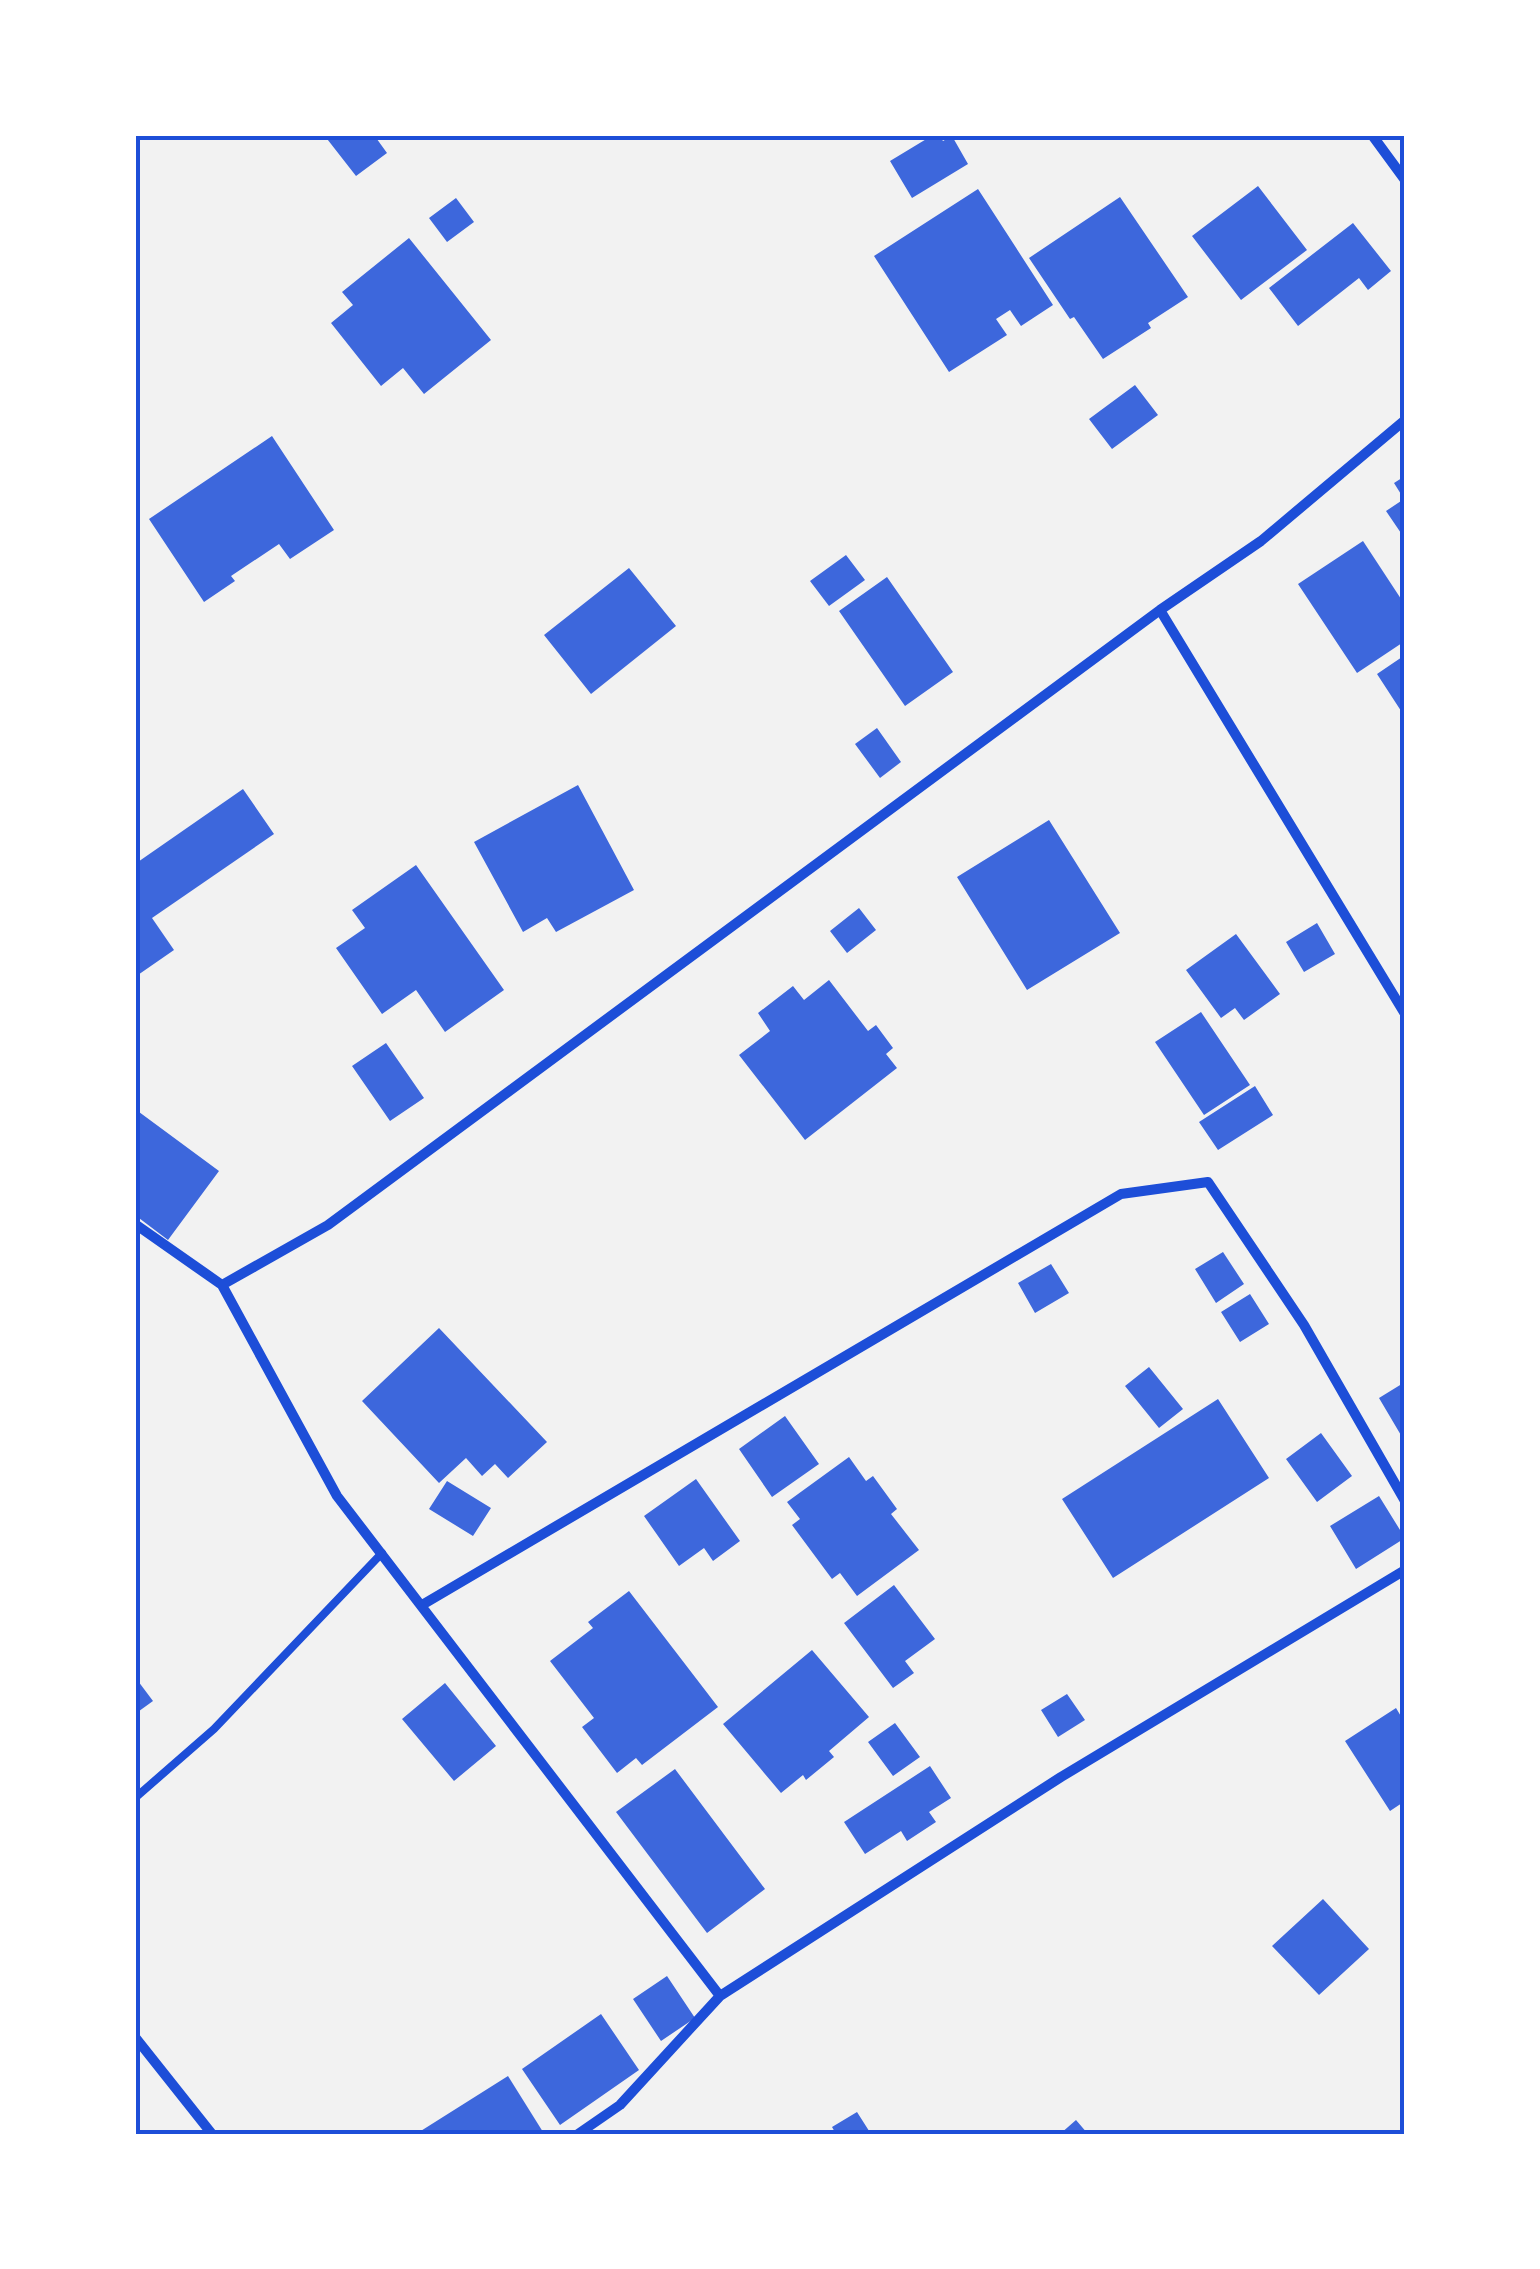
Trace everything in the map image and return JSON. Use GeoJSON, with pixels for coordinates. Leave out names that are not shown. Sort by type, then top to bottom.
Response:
{"type":"FeatureCollection","features":[{"type":"Feature","properties":{"kind":"street"},"geometry":{"type":"LineString","coordinates":[[1372,135],[1405,180]]}},
{"type":"Feature","properties":{"kind":"street"},"geometry":{"type":"LineString","coordinates":[[222,1285],[328,1224],[1160,610],[1261,541],[1405,420]]}},
{"type":"Feature","properties":{"kind":"street"},"geometry":{"type":"LineString","coordinates":[[1160,610],[1405,1014]]}},
{"type":"Feature","properties":{"kind":"street"},"geometry":{"type":"LineString","coordinates":[[422,1605],[1121,1194],[1208,1182],[1304,1325],[1405,1501]]}},
{"type":"Feature","properties":{"kind":"street"},"geometry":{"type":"LineString","coordinates":[[135,1224],[222,1285],[337,1496],[720,1996]]}},
{"type":"Feature","properties":{"kind":"street"},"geometry":{"type":"LineString","coordinates":[[578,2134],[620,2105],[720,1996],[1061,1777],[1405,1570]]}},
{"type":"Feature","properties":{"kind":"street"},"geometry":{"type":"LineString","coordinates":[[135,2037],[212,2134]]}},
{"type":"Feature","properties":{"kind":"lane"},"geometry":{"type":"LineString","coordinates":[[135,1798],[214,1729],[382,1553]]}},
{"type":"Feature","properties":{"kind":"building"},"geometry":{"type":"Polygon","coordinates":[[[324,135],[374,135],[387,153],[356,176],[324,135]]]}},
{"type":"Feature","properties":{"kind":"building"},"geometry":{"type":"Polygon","coordinates":[[[939,135],[943,141],[952,136],[968,164],[912,198],[890,161],[939,135]]]}},
{"type":"Feature","properties":{"kind":"building"},"geometry":{"type":"Polygon","coordinates":[[[1258,186],[1307,250],[1241,300],[1192,236],[1258,186]]]}},
{"type":"Feature","properties":{"kind":"building"},"geometry":{"type":"Polygon","coordinates":[[[978,189],[1053,305],[1021,326],[1010,310],[996,319],[1007,335],[949,372],[874,256],[978,189]]]}},
{"type":"Feature","properties":{"kind":"building"},"geometry":{"type":"Polygon","coordinates":[[[1120,197],[1188,297],[1148,323],[1151,328],[1103,359],[1029,258],[1120,197]]]}},
{"type":"Feature","properties":{"kind":"building"},"geometry":{"type":"Polygon","coordinates":[[[456,198],[474,222],[447,242],[429,218],[456,198]]]}},
{"type":"Feature","properties":{"kind":"building"},"geometry":{"type":"Polygon","coordinates":[[[1353,223],[1391,271],[1368,290],[1359,278],[1298,326],[1269,288],[1353,223]]]}},
{"type":"Feature","properties":{"kind":"building"},"geometry":{"type":"Polygon","coordinates":[[[409,238],[491,340],[424,394],[403,368],[381,386],[331,323],[353,305],[342,292],[409,238]]]}},
{"type":"Feature","properties":{"kind":"building"},"geometry":{"type":"Polygon","coordinates":[[[1135,385],[1158,415],[1112,449],[1089,419],[1135,385]]]}},
{"type":"Feature","properties":{"kind":"building"},"geometry":{"type":"Polygon","coordinates":[[[272,436],[334,530],[290,559],[279,544],[231,576],[235,581],[204,602],[149,519],[272,436]]]}},
{"type":"Feature","properties":{"kind":"building"},"geometry":{"type":"Polygon","coordinates":[[[1405,476],[1405,539],[1386,511],[1404,499],[1394,483],[1405,476]]]}},
{"type":"Feature","properties":{"kind":"building"},"geometry":{"type":"Polygon","coordinates":[[[1363,541],[1405,605],[1405,641],[1357,673],[1298,584],[1363,541]]]}},
{"type":"Feature","properties":{"kind":"building"},"geometry":{"type":"Polygon","coordinates":[[[846,555],[865,580],[829,606],[810,581],[846,555]]]}},
{"type":"Feature","properties":{"kind":"building"},"geometry":{"type":"Polygon","coordinates":[[[629,568],[676,626],[591,694],[544,635],[629,568]]]}},
{"type":"Feature","properties":{"kind":"building"},"geometry":{"type":"Polygon","coordinates":[[[887,577],[953,672],[905,706],[839,611],[887,577]]]}},
{"type":"Feature","properties":{"kind":"building"},"geometry":{"type":"Polygon","coordinates":[[[1405,655],[1405,717],[1377,674],[1405,655]]]}},
{"type":"Feature","properties":{"kind":"building"},"geometry":{"type":"Polygon","coordinates":[[[877,728],[901,762],[880,778],[855,744],[877,728]]]}},
{"type":"Feature","properties":{"kind":"building"},"geometry":{"type":"Polygon","coordinates":[[[578,785],[634,890],[556,932],[547,918],[523,932],[474,842],[578,785]]]}},
{"type":"Feature","properties":{"kind":"building"},"geometry":{"type":"Polygon","coordinates":[[[243,789],[274,834],[152,918],[174,950],[135,977],[135,864],[243,789]]]}},
{"type":"Feature","properties":{"kind":"building"},"geometry":{"type":"Polygon","coordinates":[[[1049,820],[1120,933],[1027,990],[957,877],[1049,820]]]}},
{"type":"Feature","properties":{"kind":"building"},"geometry":{"type":"Polygon","coordinates":[[[416,865],[504,990],[445,1032],[416,990],[382,1014],[336,948],[365,928],[352,910],[416,865]]]}},
{"type":"Feature","properties":{"kind":"building"},"geometry":{"type":"Polygon","coordinates":[[[859,908],[876,930],[847,953],[830,931],[859,908]]]}},
{"type":"Feature","properties":{"kind":"building"},"geometry":{"type":"Polygon","coordinates":[[[1317,923],[1335,954],[1304,972],[1286,942],[1317,923]]]}},
{"type":"Feature","properties":{"kind":"building"},"geometry":{"type":"Polygon","coordinates":[[[1236,934],[1280,994],[1244,1020],[1235,1008],[1221,1018],[1186,970],[1236,934]]]}},
{"type":"Feature","properties":{"kind":"building"},"geometry":{"type":"Polygon","coordinates":[[[829,980],[868,1031],[876,1025],[893,1048],[886,1054],[897,1068],[805,1140],[739,1055],[770,1031],[758,1013],[793,986],[804,1000],[829,980]]]}},
{"type":"Feature","properties":{"kind":"building"},"geometry":{"type":"Polygon","coordinates":[[[1201,1012],[1250,1085],[1204,1115],[1155,1042],[1201,1012]]]}},
{"type":"Feature","properties":{"kind":"building"},"geometry":{"type":"Polygon","coordinates":[[[386,1043],[424,1098],[390,1121],[352,1066],[386,1043]]]}},
{"type":"Feature","properties":{"kind":"building"},"geometry":{"type":"Polygon","coordinates":[[[1255,1086],[1273,1115],[1218,1150],[1199,1122],[1255,1086]]]}},
{"type":"Feature","properties":{"kind":"building"},"geometry":{"type":"Polygon","coordinates":[[[135,1109],[219,1171],[168,1240],[135,1215],[135,1109]]]}},
{"type":"Feature","properties":{"kind":"building"},"geometry":{"type":"Polygon","coordinates":[[[1223,1252],[1244,1284],[1216,1303],[1195,1269],[1223,1252]]]}},
{"type":"Feature","properties":{"kind":"building"},"geometry":{"type":"Polygon","coordinates":[[[1051,1264],[1069,1293],[1035,1313],[1018,1283],[1051,1264]]]}},
{"type":"Feature","properties":{"kind":"building"},"geometry":{"type":"Polygon","coordinates":[[[1250,1294],[1269,1324],[1240,1342],[1221,1312],[1250,1294]]]}},
{"type":"Feature","properties":{"kind":"building"},"geometry":{"type":"Polygon","coordinates":[[[439,1328],[547,1442],[508,1478],[495,1464],[482,1476],[466,1458],[439,1483],[362,1401],[439,1328]]]}},
{"type":"Feature","properties":{"kind":"building"},"geometry":{"type":"Polygon","coordinates":[[[1149,1367],[1183,1409],[1159,1428],[1125,1386],[1149,1367]]]}},
{"type":"Feature","properties":{"kind":"building"},"geometry":{"type":"Polygon","coordinates":[[[1405,1382],[1405,1442],[1379,1398],[1405,1382]]]}},
{"type":"Feature","properties":{"kind":"building"},"geometry":{"type":"Polygon","coordinates":[[[1218,1399],[1269,1478],[1113,1578],[1062,1499],[1218,1399]]]}},
{"type":"Feature","properties":{"kind":"building"},"geometry":{"type":"Polygon","coordinates":[[[785,1416],[819,1464],[772,1497],[739,1449],[785,1416]]]}},
{"type":"Feature","properties":{"kind":"building"},"geometry":{"type":"Polygon","coordinates":[[[1321,1433],[1352,1476],[1317,1502],[1286,1459],[1321,1433]]]}},
{"type":"Feature","properties":{"kind":"building"},"geometry":{"type":"Polygon","coordinates":[[[849,1457],[866,1481],[873,1476],[897,1509],[891,1514],[919,1550],[857,1596],[840,1573],[832,1579],[792,1525],[800,1519],[787,1502],[849,1457]]]}},
{"type":"Feature","properties":{"kind":"building"},"geometry":{"type":"Polygon","coordinates":[[[696,1479],[740,1541],[713,1561],[704,1548],[679,1566],[644,1516],[696,1479]]]}},
{"type":"Feature","properties":{"kind":"building"},"geometry":{"type":"Polygon","coordinates":[[[447,1481],[491,1508],[473,1536],[429,1509],[447,1481]]]}},
{"type":"Feature","properties":{"kind":"building"},"geometry":{"type":"Polygon","coordinates":[[[1379,1496],[1405,1538],[1356,1569],[1330,1526],[1379,1496]]]}},
{"type":"Feature","properties":{"kind":"building"},"geometry":{"type":"Polygon","coordinates":[[[894,1585],[935,1639],[905,1661],[914,1673],[893,1688],[844,1623],[894,1585]]]}},
{"type":"Feature","properties":{"kind":"building"},"geometry":{"type":"Polygon","coordinates":[[[629,1591],[718,1707],[642,1765],[636,1758],[617,1773],[582,1727],[594,1718],[550,1661],[593,1628],[588,1622],[629,1591]]]}},
{"type":"Feature","properties":{"kind":"building"},"geometry":{"type":"Polygon","coordinates":[[[812,1650],[869,1717],[829,1751],[834,1757],[806,1780],[803,1775],[781,1793],[723,1724],[812,1650]]]}},
{"type":"Feature","properties":{"kind":"building"},"geometry":{"type":"Polygon","coordinates":[[[135,1677],[153,1701],[135,1714],[135,1677]]]}},
{"type":"Feature","properties":{"kind":"building"},"geometry":{"type":"Polygon","coordinates":[[[445,1683],[496,1746],[454,1781],[402,1719],[445,1683]]]}},
{"type":"Feature","properties":{"kind":"building"},"geometry":{"type":"Polygon","coordinates":[[[1067,1694],[1085,1720],[1058,1737],[1041,1710],[1067,1694]]]}},
{"type":"Feature","properties":{"kind":"building"},"geometry":{"type":"Polygon","coordinates":[[[1396,1708],[1405,1723],[1405,1801],[1390,1811],[1345,1741],[1396,1708]]]}},
{"type":"Feature","properties":{"kind":"building"},"geometry":{"type":"Polygon","coordinates":[[[895,1723],[920,1757],[893,1776],[868,1742],[895,1723]]]}},
{"type":"Feature","properties":{"kind":"building"},"geometry":{"type":"Polygon","coordinates":[[[930,1766],[951,1798],[929,1812],[936,1822],[907,1841],[901,1831],[865,1854],[844,1822],[930,1766]]]}},
{"type":"Feature","properties":{"kind":"building"},"geometry":{"type":"Polygon","coordinates":[[[675,1769],[765,1889],[707,1933],[616,1812],[675,1769]]]}},
{"type":"Feature","properties":{"kind":"building"},"geometry":{"type":"Polygon","coordinates":[[[1323,1899],[1369,1949],[1319,1995],[1272,1946],[1323,1899]]]}},
{"type":"Feature","properties":{"kind":"building"},"geometry":{"type":"Polygon","coordinates":[[[667,1976],[695,2018],[661,2041],[633,1999],[667,1976]]]}},
{"type":"Feature","properties":{"kind":"building"},"geometry":{"type":"Polygon","coordinates":[[[601,2014],[639,2070],[560,2125],[522,2069],[601,2014]]]}},
{"type":"Feature","properties":{"kind":"building"},"geometry":{"type":"Polygon","coordinates":[[[508,2076],[543,2132],[416,2134],[508,2076]]]}},
{"type":"Feature","properties":{"kind":"building"},"geometry":{"type":"Polygon","coordinates":[[[857,2112],[871,2134],[836,2134],[832,2127],[857,2112]]]}},
{"type":"Feature","properties":{"kind":"building"},"geometry":{"type":"Polygon","coordinates":[[[1076,2120],[1088,2134],[1060,2134],[1076,2120]]]}}]}
